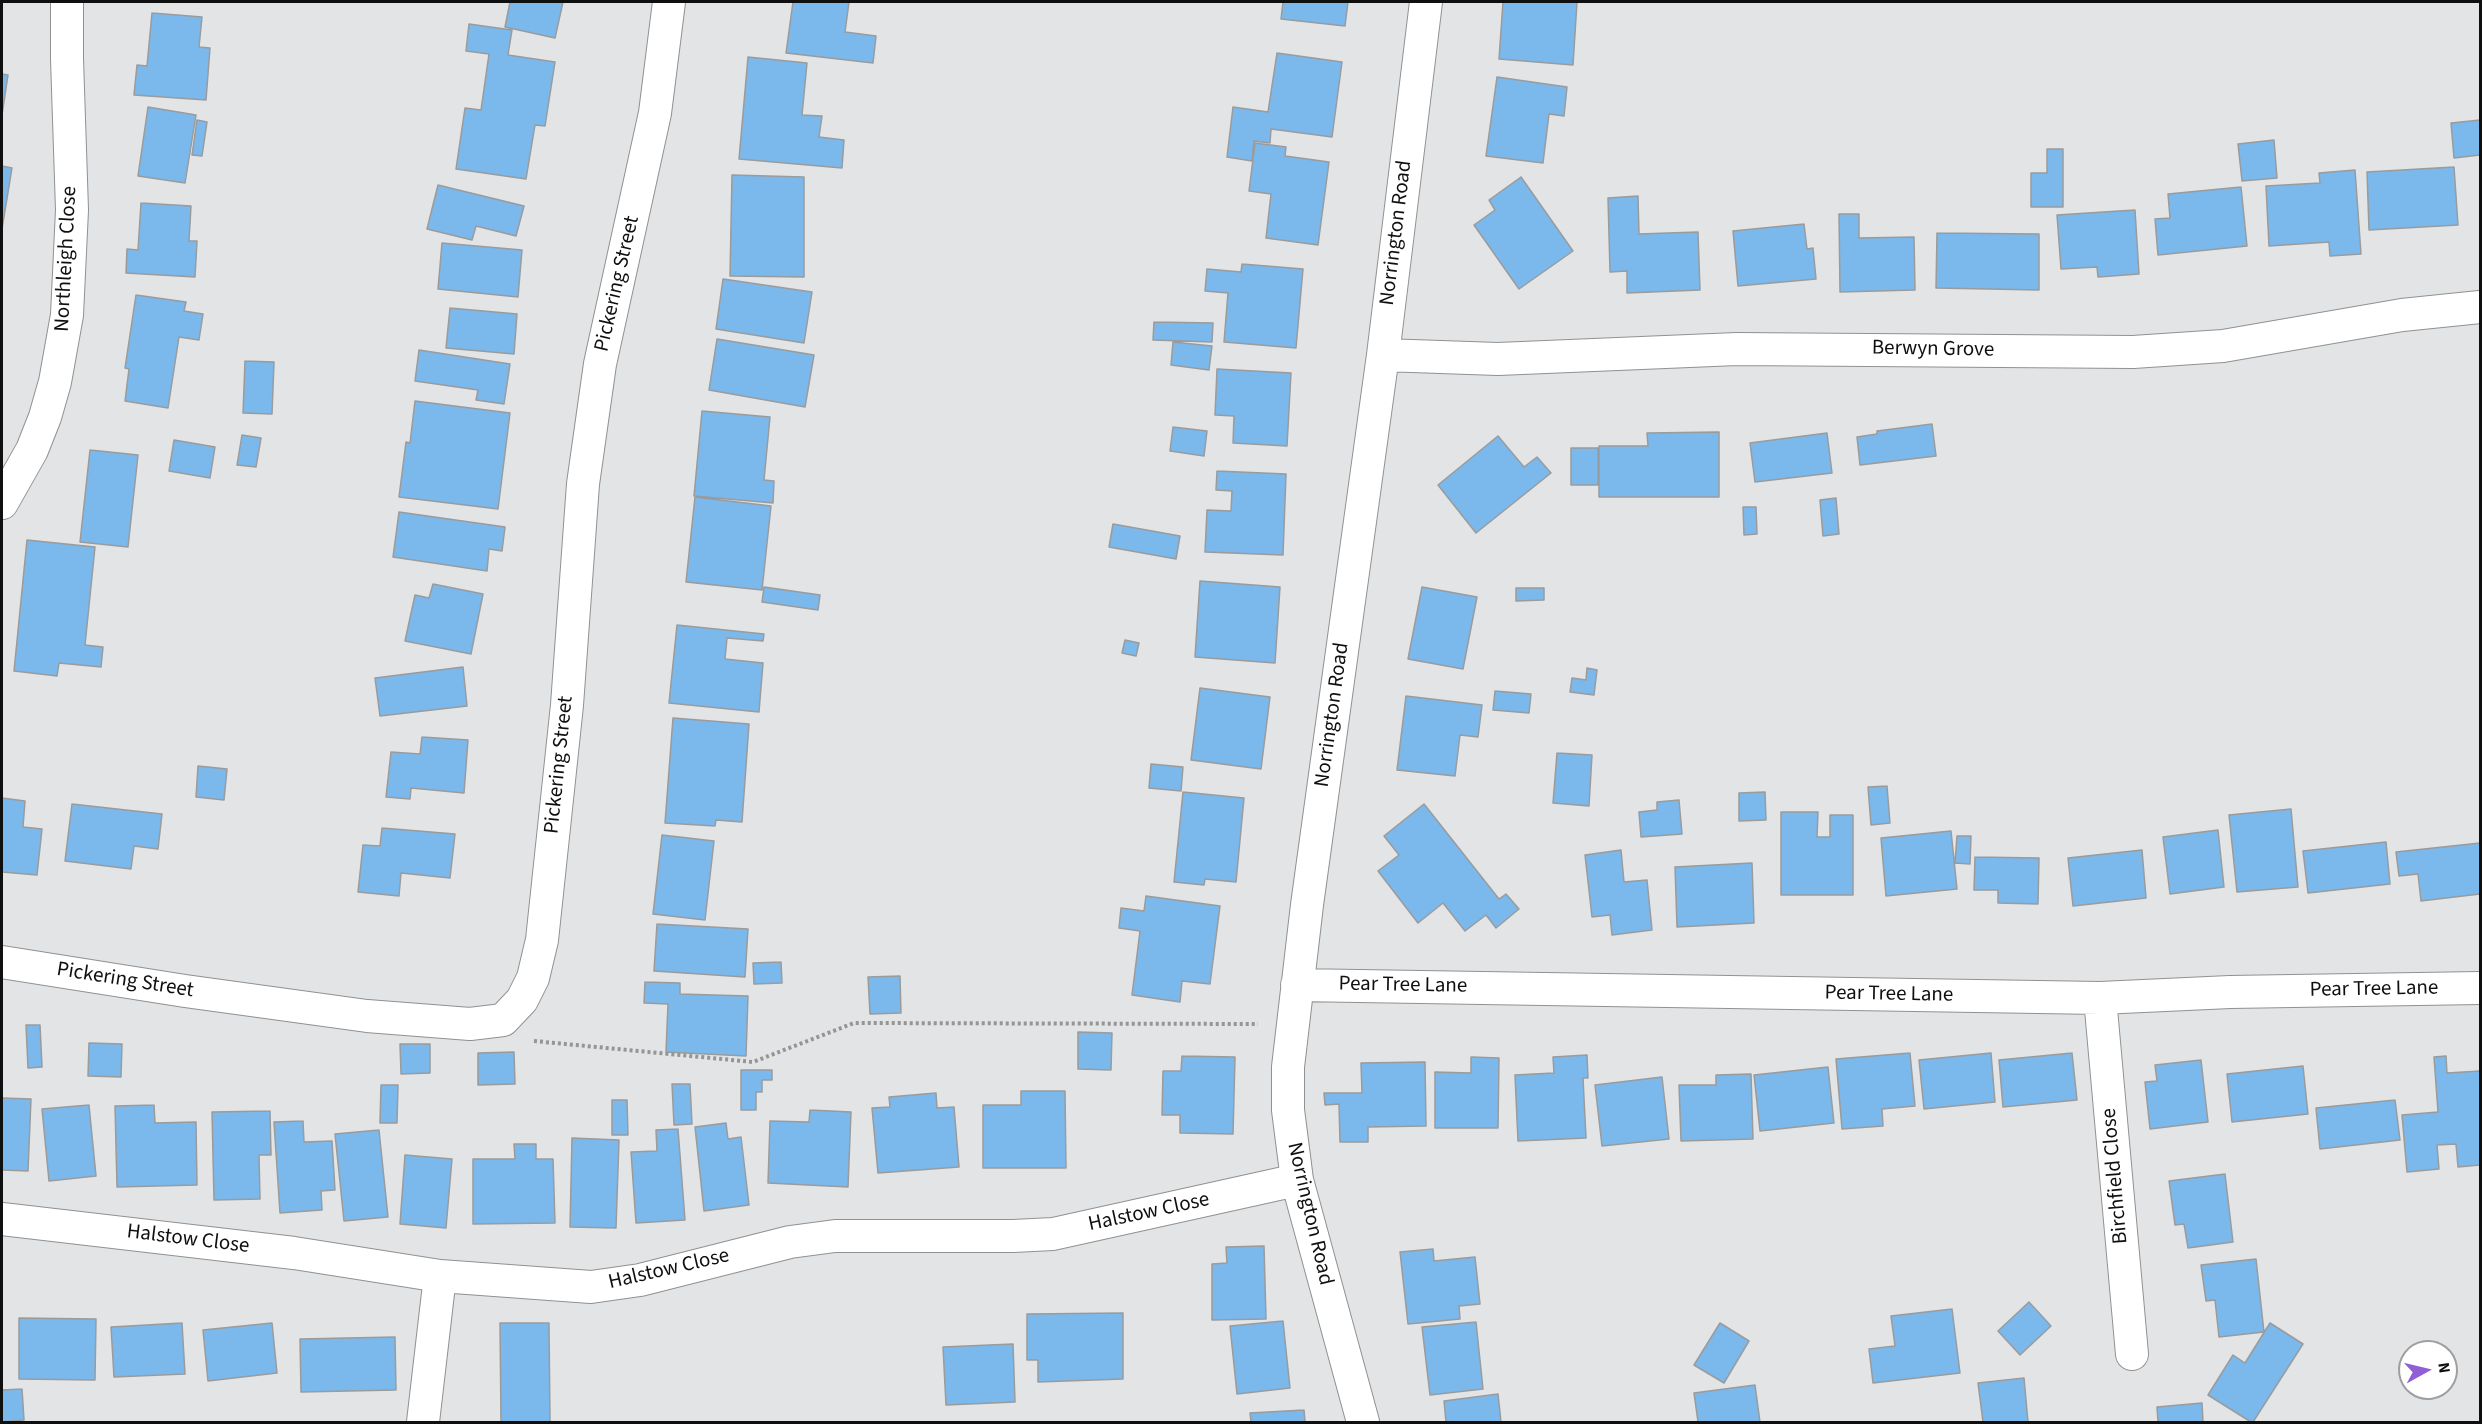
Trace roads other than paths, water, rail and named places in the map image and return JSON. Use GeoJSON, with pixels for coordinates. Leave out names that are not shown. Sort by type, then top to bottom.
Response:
{"type":"FeatureCollection","features":[{"type":"Feature","properties":{"kind":"street","name":"Northleigh Close"},"geometry":{"type":"LineString","coordinates":[[2,503],[32,450],[45,417],[55,382],[67,315],[72,210],[67,2]]}},
{"type":"Feature","properties":{"kind":"street","name":"Pickering Street"},"geometry":{"type":"LineString","coordinates":[[2,962],[185,991],[367,1016],[470,1024],[503,1020],[522,1000],[533,978],[542,940],[567,705],[583,484],[600,364],[655,113],[669,2]]}},
{"type":"Feature","properties":{"kind":"street","name":"Norrington Road"},"geometry":{"type":"LineString","coordinates":[[1363,1422],[1297,1180],[1288,1110],[1288,1067],[1297,985],[1383,356],[1399,209],[1426,2]]}},
{"type":"Feature","properties":{"kind":"street","name":"Berwyn Grove"},"geometry":{"type":"LineString","coordinates":[[1383,356],[1498,359],[1737,349],[2133,352],[2223,346],[2402,315],[2481,307]]}},
{"type":"Feature","properties":{"kind":"street","name":"Pear Tree Lane"},"geometry":{"type":"LineString","coordinates":[[1297,985],[2100,998],[2230,992],[2481,988]]}},
{"type":"Feature","properties":{"kind":"street","name":"Birchfield Close"},"geometry":{"type":"LineString","coordinates":[[2100,998],[2132,1354]]}},
{"type":"Feature","properties":{"kind":"street","name":"Halstow Close"},"geometry":{"type":"LineString","coordinates":[[2,1219],[294,1253],[440,1276],[591,1287],[640,1281],[790,1242],[835,1236],[1053,1234],[1297,1180]]}},
{"type":"Feature","properties":{"kind":"street"},"geometry":{"type":"LineString","coordinates":[[423,1422],[440,1276]]}}]}
